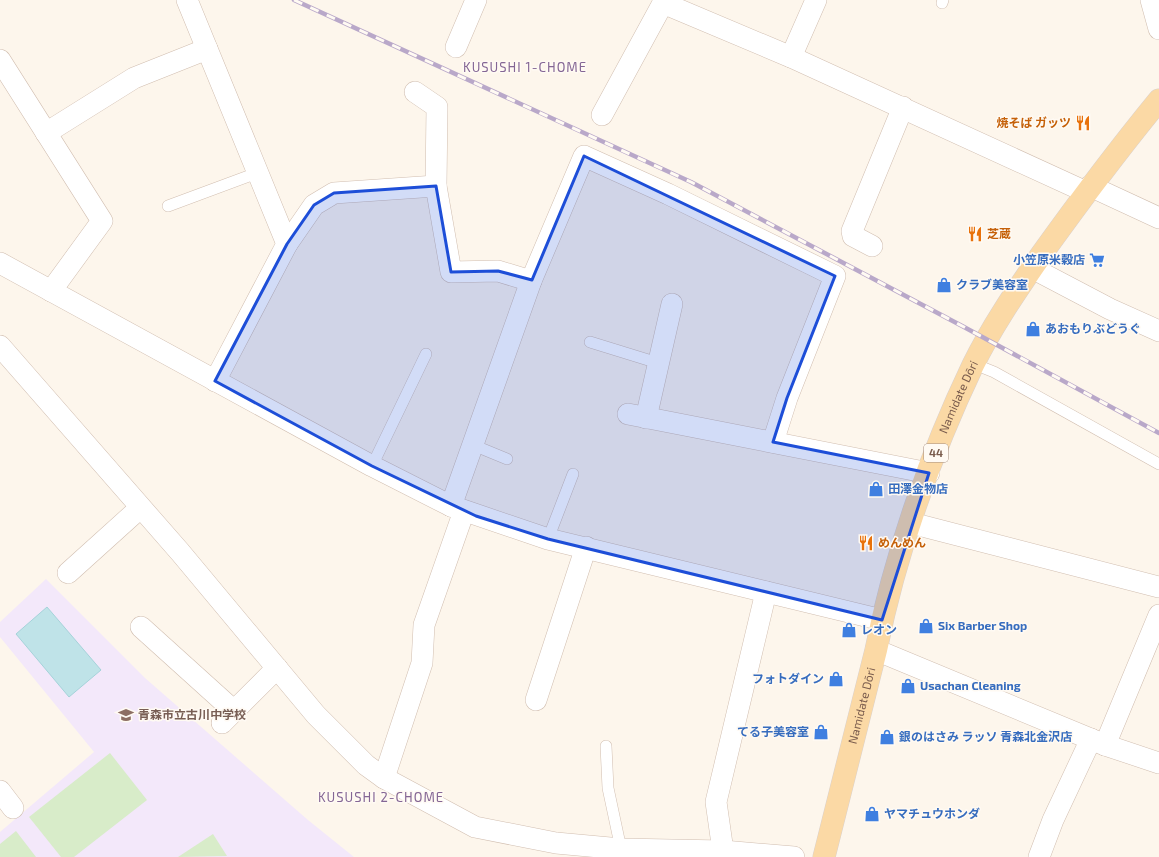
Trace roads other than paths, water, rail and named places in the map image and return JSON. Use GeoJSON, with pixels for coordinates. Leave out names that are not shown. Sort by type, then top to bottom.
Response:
{"type":"FeatureCollection","features":[{"type":"Feature","properties":{"kind":"main road","name":"Namidate Dōri"},"geometry":{"type":"LineString","coordinates":[[824,857],[876,650],[882,620],[911,523],[929,473],[974,364],[1009,303],[1032,268],[1088,189],[1159,100]]}},
{"type":"Feature","properties":{"kind":"street"},"geometry":{"type":"LineString","coordinates":[[187,0],[286,244]]}},
{"type":"Feature","properties":{"kind":"street"},"geometry":{"type":"LineString","coordinates":[[456,47],[476,0]]}},
{"type":"Feature","properties":{"kind":"street"},"geometry":{"type":"LineString","coordinates":[[791,57],[816,0]]}},
{"type":"Feature","properties":{"kind":"street"},"geometry":{"type":"LineString","coordinates":[[1151,0],[1159,30]]}},
{"type":"Feature","properties":{"kind":"street"},"geometry":{"type":"LineString","coordinates":[[602,115],[663,1],[1088,189],[1159,218]]}},
{"type":"Feature","properties":{"kind":"street"},"geometry":{"type":"LineString","coordinates":[[46,133],[134,78],[207,49]]}},
{"type":"Feature","properties":{"kind":"street"},"geometry":{"type":"LineString","coordinates":[[0,60],[102,221],[52,291]]}},
{"type":"Feature","properties":{"kind":"street"},"geometry":{"type":"LineString","coordinates":[[415,92],[437,107],[436,186],[451,272],[498,270],[531,281]]}},
{"type":"Feature","properties":{"kind":"street"},"geometry":{"type":"LineString","coordinates":[[872,246],[853,236],[852,231],[903,107]]}},
{"type":"Feature","properties":{"kind":"street"},"geometry":{"type":"LineString","coordinates":[[384,778],[422,663],[424,625],[458,508],[473,445],[531,281],[584,156],[668,194],[835,276],[787,398],[773,442]]}},
{"type":"Feature","properties":{"kind":"street"},"geometry":{"type":"LineString","coordinates":[[215,381],[286,244],[314,205],[334,193],[436,186]]}},
{"type":"Feature","properties":{"kind":"street"},"geometry":{"type":"LineString","coordinates":[[0,263],[372,466],[458,508],[548,540],[586,547],[882,620]]}},
{"type":"Feature","properties":{"kind":"street"},"geometry":{"type":"LineString","coordinates":[[1032,268],[1159,331]]}},
{"type":"Feature","properties":{"kind":"street"},"geometry":{"type":"LineString","coordinates":[[672,304],[658,364],[637,416],[929,473]]}},
{"type":"Feature","properties":{"kind":"street"},"geometry":{"type":"LineString","coordinates":[[0,346],[180,552],[316,715],[366,765],[384,778],[474,827],[556,850],[620,848],[794,857]]}},
{"type":"Feature","properties":{"kind":"street"},"geometry":{"type":"LineString","coordinates":[[68,573],[140,508]]}},
{"type":"Feature","properties":{"kind":"street"},"geometry":{"type":"LineString","coordinates":[[911,523],[1159,587]]}},
{"type":"Feature","properties":{"kind":"street"},"geometry":{"type":"LineString","coordinates":[[536,700],[586,547]]}},
{"type":"Feature","properties":{"kind":"street"},"geometry":{"type":"LineString","coordinates":[[723,854],[716,802],[766,592]]}},
{"type":"Feature","properties":{"kind":"street"},"geometry":{"type":"LineString","coordinates":[[1039,857],[1053,820],[1098,742],[1159,615]]}},
{"type":"Feature","properties":{"kind":"street"},"geometry":{"type":"LineString","coordinates":[[141,627],[228,717],[277,668]]}},
{"type":"Feature","properties":{"kind":"street"},"geometry":{"type":"LineString","coordinates":[[876,650],[1098,742],[1159,763]]}},
{"type":"Feature","properties":{"kind":"street"},"geometry":{"type":"LineString","coordinates":[[0,791],[13,808]]}},
{"type":"Feature","properties":{"kind":"lane"},"geometry":{"type":"LineString","coordinates":[[168,206],[257,173]]}},
{"type":"Feature","properties":{"kind":"lane"},"geometry":{"type":"LineString","coordinates":[[590,342],[658,364]]}},
{"type":"Feature","properties":{"kind":"lane"},"geometry":{"type":"LineString","coordinates":[[372,466],[426,354]]}},
{"type":"Feature","properties":{"kind":"lane"},"geometry":{"type":"LineString","coordinates":[[974,364],[994,372],[1159,464]]}},
{"type":"Feature","properties":{"kind":"lane"},"geometry":{"type":"LineString","coordinates":[[473,445],[507,458]]}},
{"type":"Feature","properties":{"kind":"lane"},"geometry":{"type":"LineString","coordinates":[[548,540],[574,474]]}},
{"type":"Feature","properties":{"kind":"lane"},"geometry":{"type":"LineString","coordinates":[[606,746],[608,788],[620,848]]}},
{"type":"Feature","properties":{"kind":"water"},"geometry":{"type":"Polygon","coordinates":[[[47,607],[101,670],[69,697],[16,634],[47,607]]]}},
{"type":"Feature","properties":{"kind":"railway"},"geometry":{"type":"LineString","coordinates":[[294,0],[691,182],[964,327],[1159,433]]}},
{"type":"Feature","properties":{"kind":"place","name":"焼そば ガッツ"},"geometry":{"type":"Point","coordinates":[1083,123]}},
{"type":"Feature","properties":{"kind":"place","name":"芝蔵"},"geometry":{"type":"Point","coordinates":[975,234]}},
{"type":"Feature","properties":{"kind":"place","name":"小笠原米穀店"},"geometry":{"type":"Point","coordinates":[1097,260]}},
{"type":"Feature","properties":{"kind":"place","name":"クラブ美容室"},"geometry":{"type":"Point","coordinates":[944,285]}},
{"type":"Feature","properties":{"kind":"place","name":"あおもりぶどうぐ"},"geometry":{"type":"Point","coordinates":[1033,329]}},
{"type":"Feature","properties":{"kind":"place","name":"田澤金物店"},"geometry":{"type":"Point","coordinates":[876,489]}},
{"type":"Feature","properties":{"kind":"place","name":"めんめん"},"geometry":{"type":"Point","coordinates":[866,543]}},
{"type":"Feature","properties":{"kind":"place","name":"Six Barber Shop"},"geometry":{"type":"Point","coordinates":[926,626]}},
{"type":"Feature","properties":{"kind":"place","name":"レオン"},"geometry":{"type":"Point","coordinates":[849,630]}},
{"type":"Feature","properties":{"kind":"place","name":"フォトダイン"},"geometry":{"type":"Point","coordinates":[836,679]}},
{"type":"Feature","properties":{"kind":"place","name":"Usachan Cleaning"},"geometry":{"type":"Point","coordinates":[908,686]}},
{"type":"Feature","properties":{"kind":"place","name":"青森市立古川中学校"},"geometry":{"type":"Point","coordinates":[126,715]}},
{"type":"Feature","properties":{"kind":"place","name":"てる子美容室"},"geometry":{"type":"Point","coordinates":[821,732]}},
{"type":"Feature","properties":{"kind":"place","name":"銀のはさみ ラッソ 青森北金沢店"},"geometry":{"type":"Point","coordinates":[887,737]}},
{"type":"Feature","properties":{"kind":"place","name":"ヤマチュウホンダ"},"geometry":{"type":"Point","coordinates":[872,814]}},
{"type":"Feature","properties":{"kind":"district","name":"KUSUSHI 1-CHOME"},"geometry":{"type":"Point","coordinates":[525,67]}},
{"type":"Feature","properties":{"kind":"district","name":"KUSUSHI 2-CHOME"},"geometry":{"type":"Point","coordinates":[381,797]}}]}
